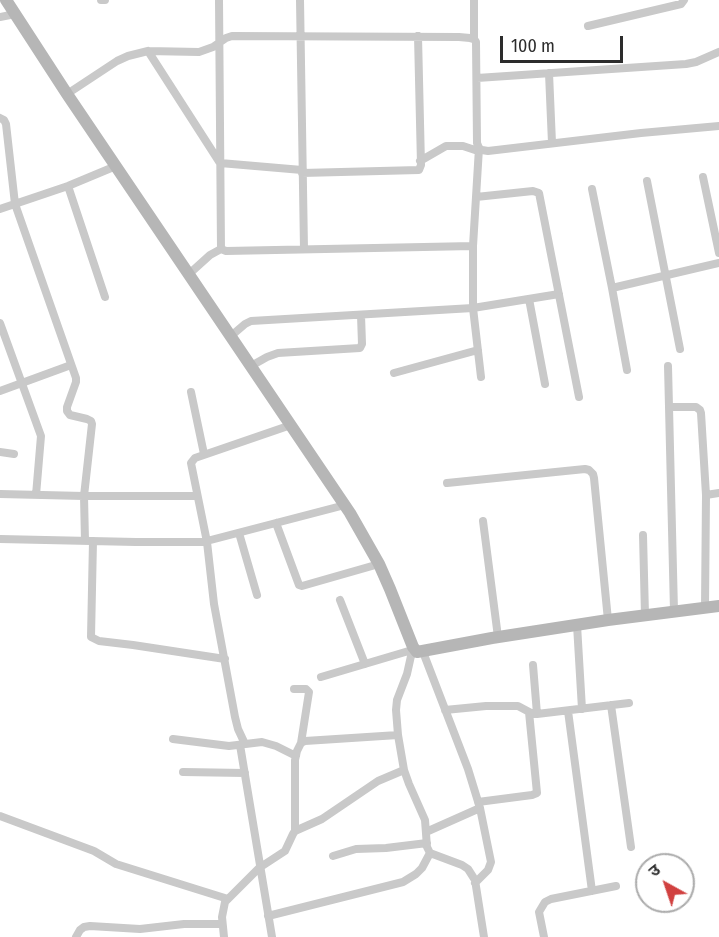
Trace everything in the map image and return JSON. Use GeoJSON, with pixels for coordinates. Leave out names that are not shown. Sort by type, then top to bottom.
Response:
{"type":"FeatureCollection","features":[{"type":"Feature","properties":{"kind":"street"},"geometry":{"type":"LineString","coordinates":[[6,0],[345,505],[379,564],[445,710],[479,805],[491,862],[486,874],[475,883]]}},
{"type":"Feature","properties":{"kind":"street"},"geometry":{"type":"LineString","coordinates":[[219,0],[221,249]]}},
{"type":"Feature","properties":{"kind":"street"},"geometry":{"type":"LineString","coordinates":[[300,0],[304,249]]}},
{"type":"Feature","properties":{"kind":"street"},"geometry":{"type":"LineString","coordinates":[[474,0],[478,149],[472,308],[481,377]]}},
{"type":"Feature","properties":{"kind":"street"},"geometry":{"type":"LineString","coordinates":[[588,26],[681,4],[684,0]]}},
{"type":"Feature","properties":{"kind":"street"},"geometry":{"type":"LineString","coordinates":[[0,17],[15,14]]}},
{"type":"Feature","properties":{"kind":"street"},"geometry":{"type":"LineString","coordinates":[[67,94],[117,61],[138,53],[148,51],[199,52],[232,36],[418,36],[474,39]]}},
{"type":"Feature","properties":{"kind":"street"},"geometry":{"type":"LineString","coordinates":[[220,163],[302,172],[416,171],[420,168],[418,36]]}},
{"type":"Feature","properties":{"kind":"street"},"geometry":{"type":"LineString","coordinates":[[148,51],[220,163]]}},
{"type":"Feature","properties":{"kind":"street"},"geometry":{"type":"LineString","coordinates":[[477,78],[687,64],[719,52]]}},
{"type":"Feature","properties":{"kind":"street"},"geometry":{"type":"LineString","coordinates":[[549,74],[552,143]]}},
{"type":"Feature","properties":{"kind":"street"},"geometry":{"type":"LineString","coordinates":[[0,118],[6,124],[15,204],[75,374],[76,382],[67,411],[70,415],[87,419],[92,424],[84,496],[89,541],[91,637],[99,641],[225,659]]}},
{"type":"Feature","properties":{"kind":"street"},"geometry":{"type":"LineString","coordinates":[[420,161],[446,146],[463,146],[488,151],[719,126]]}},
{"type":"Feature","properties":{"kind":"street"},"geometry":{"type":"LineString","coordinates":[[0,210],[116,166]]}},
{"type":"Feature","properties":{"kind":"street"},"geometry":{"type":"LineString","coordinates":[[703,177],[719,253]]}},
{"type":"Feature","properties":{"kind":"street"},"geometry":{"type":"LineString","coordinates":[[647,181],[680,349]]}},
{"type":"Feature","properties":{"kind":"street"},"geometry":{"type":"LineString","coordinates":[[68,186],[105,297]]}},
{"type":"Feature","properties":{"kind":"street"},"geometry":{"type":"LineString","coordinates":[[592,189],[627,370]]}},
{"type":"Feature","properties":{"kind":"street"},"geometry":{"type":"LineString","coordinates":[[476,196],[533,191],[538,194],[579,397]]}},
{"type":"Feature","properties":{"kind":"street"},"geometry":{"type":"LineString","coordinates":[[189,274],[210,255],[221,249],[226,251],[473,246]]}},
{"type":"Feature","properties":{"kind":"street"},"geometry":{"type":"LineString","coordinates":[[612,288],[719,263]]}},
{"type":"Feature","properties":{"kind":"street"},"geometry":{"type":"LineString","coordinates":[[231,336],[251,321],[472,308],[559,294]]}},
{"type":"Feature","properties":{"kind":"street"},"geometry":{"type":"LineString","coordinates":[[529,299],[545,384]]}},
{"type":"Feature","properties":{"kind":"street"},"geometry":{"type":"LineString","coordinates":[[251,366],[278,353],[360,348],[362,344],[361,315]]}},
{"type":"Feature","properties":{"kind":"street"},"geometry":{"type":"LineString","coordinates":[[0,323],[41,436],[36,495]]}},
{"type":"Feature","properties":{"kind":"street"},"geometry":{"type":"LineString","coordinates":[[394,373],[478,350]]}},
{"type":"Feature","properties":{"kind":"street"},"geometry":{"type":"LineString","coordinates":[[0,391],[71,365]]}},
{"type":"Feature","properties":{"kind":"street"},"geometry":{"type":"LineString","coordinates":[[669,366],[674,611]]}},
{"type":"Feature","properties":{"kind":"street"},"geometry":{"type":"LineString","coordinates":[[191,392],[204,454]]}},
{"type":"Feature","properties":{"kind":"street"},"geometry":{"type":"LineString","coordinates":[[669,407],[696,407],[700,410],[706,495],[705,607]]}},
{"type":"Feature","properties":{"kind":"street"},"geometry":{"type":"LineString","coordinates":[[272,937],[244,773],[242,745],[214,604],[207,542],[191,463],[195,458],[204,454],[291,424]]}},
{"type":"Feature","properties":{"kind":"street"},"geometry":{"type":"LineString","coordinates":[[0,452],[14,454]]}},
{"type":"Feature","properties":{"kind":"street"},"geometry":{"type":"LineString","coordinates":[[447,483],[589,470],[594,478],[608,620]]}},
{"type":"Feature","properties":{"kind":"street"},"geometry":{"type":"LineString","coordinates":[[706,495],[719,493]]}},
{"type":"Feature","properties":{"kind":"street"},"geometry":{"type":"LineString","coordinates":[[0,494],[197,496]]}},
{"type":"Feature","properties":{"kind":"street"},"geometry":{"type":"LineString","coordinates":[[0,539],[207,542],[345,505]]}},
{"type":"Feature","properties":{"kind":"street"},"geometry":{"type":"LineString","coordinates":[[483,521],[498,637]]}},
{"type":"Feature","properties":{"kind":"street"},"geometry":{"type":"LineString","coordinates":[[276,523],[299,585],[379,564]]}},
{"type":"Feature","properties":{"kind":"street"},"geometry":{"type":"LineString","coordinates":[[239,533],[257,596]]}},
{"type":"Feature","properties":{"kind":"street"},"geometry":{"type":"LineString","coordinates":[[643,535],[645,615]]}},
{"type":"Feature","properties":{"kind":"street"},"geometry":{"type":"LineString","coordinates":[[340,600],[365,664]]}},
{"type":"Feature","properties":{"kind":"street"},"geometry":{"type":"LineString","coordinates":[[321,677],[416,650],[577,624],[719,606]]}},
{"type":"Feature","properties":{"kind":"street"},"geometry":{"type":"LineString","coordinates":[[577,624],[582,709]]}},
{"type":"Feature","properties":{"kind":"street"},"geometry":{"type":"LineString","coordinates":[[268,916],[403,882],[422,868],[430,853],[425,820],[404,770],[396,717],[397,700],[416,650]]}},
{"type":"Feature","properties":{"kind":"street"},"geometry":{"type":"LineString","coordinates":[[426,832],[479,805],[537,793],[533,665]]}},
{"type":"Feature","properties":{"kind":"street"},"geometry":{"type":"LineString","coordinates":[[294,689],[306,689],[309,692],[301,743],[296,756],[295,831]]}},
{"type":"Feature","properties":{"kind":"street"},"geometry":{"type":"LineString","coordinates":[[445,710],[518,706],[533,713],[628,703]]}},
{"type":"Feature","properties":{"kind":"street"},"geometry":{"type":"LineString","coordinates":[[612,705],[631,847]]}},
{"type":"Feature","properties":{"kind":"street"},"geometry":{"type":"LineString","coordinates":[[568,711],[592,891]]}},
{"type":"Feature","properties":{"kind":"street"},"geometry":{"type":"LineString","coordinates":[[301,743],[398,735]]}},
{"type":"Feature","properties":{"kind":"street"},"geometry":{"type":"LineString","coordinates":[[173,739],[220,745],[242,745],[255,742],[269,744],[296,756]]}},
{"type":"Feature","properties":{"kind":"street"},"geometry":{"type":"LineString","coordinates":[[224,937],[223,908],[228,899],[260,868],[285,851],[295,831],[316,823],[370,785],[404,770]]}},
{"type":"Feature","properties":{"kind":"street"},"geometry":{"type":"LineString","coordinates":[[183,772],[244,773]]}},
{"type":"Feature","properties":{"kind":"street"},"geometry":{"type":"LineString","coordinates":[[0,816],[94,851],[116,864],[228,899]]}},
{"type":"Feature","properties":{"kind":"street"},"geometry":{"type":"LineString","coordinates":[[333,856],[356,849],[427,843]]}},
{"type":"Feature","properties":{"kind":"street"},"geometry":{"type":"LineString","coordinates":[[430,853],[468,869],[472,875],[484,937]]}},
{"type":"Feature","properties":{"kind":"street"},"geometry":{"type":"LineString","coordinates":[[544,937],[539,912],[545,902],[616,886]]}},
{"type":"Feature","properties":{"kind":"street"},"geometry":{"type":"LineString","coordinates":[[76,937],[80,930],[90,926],[140,929],[175,925],[222,924]]}}]}
